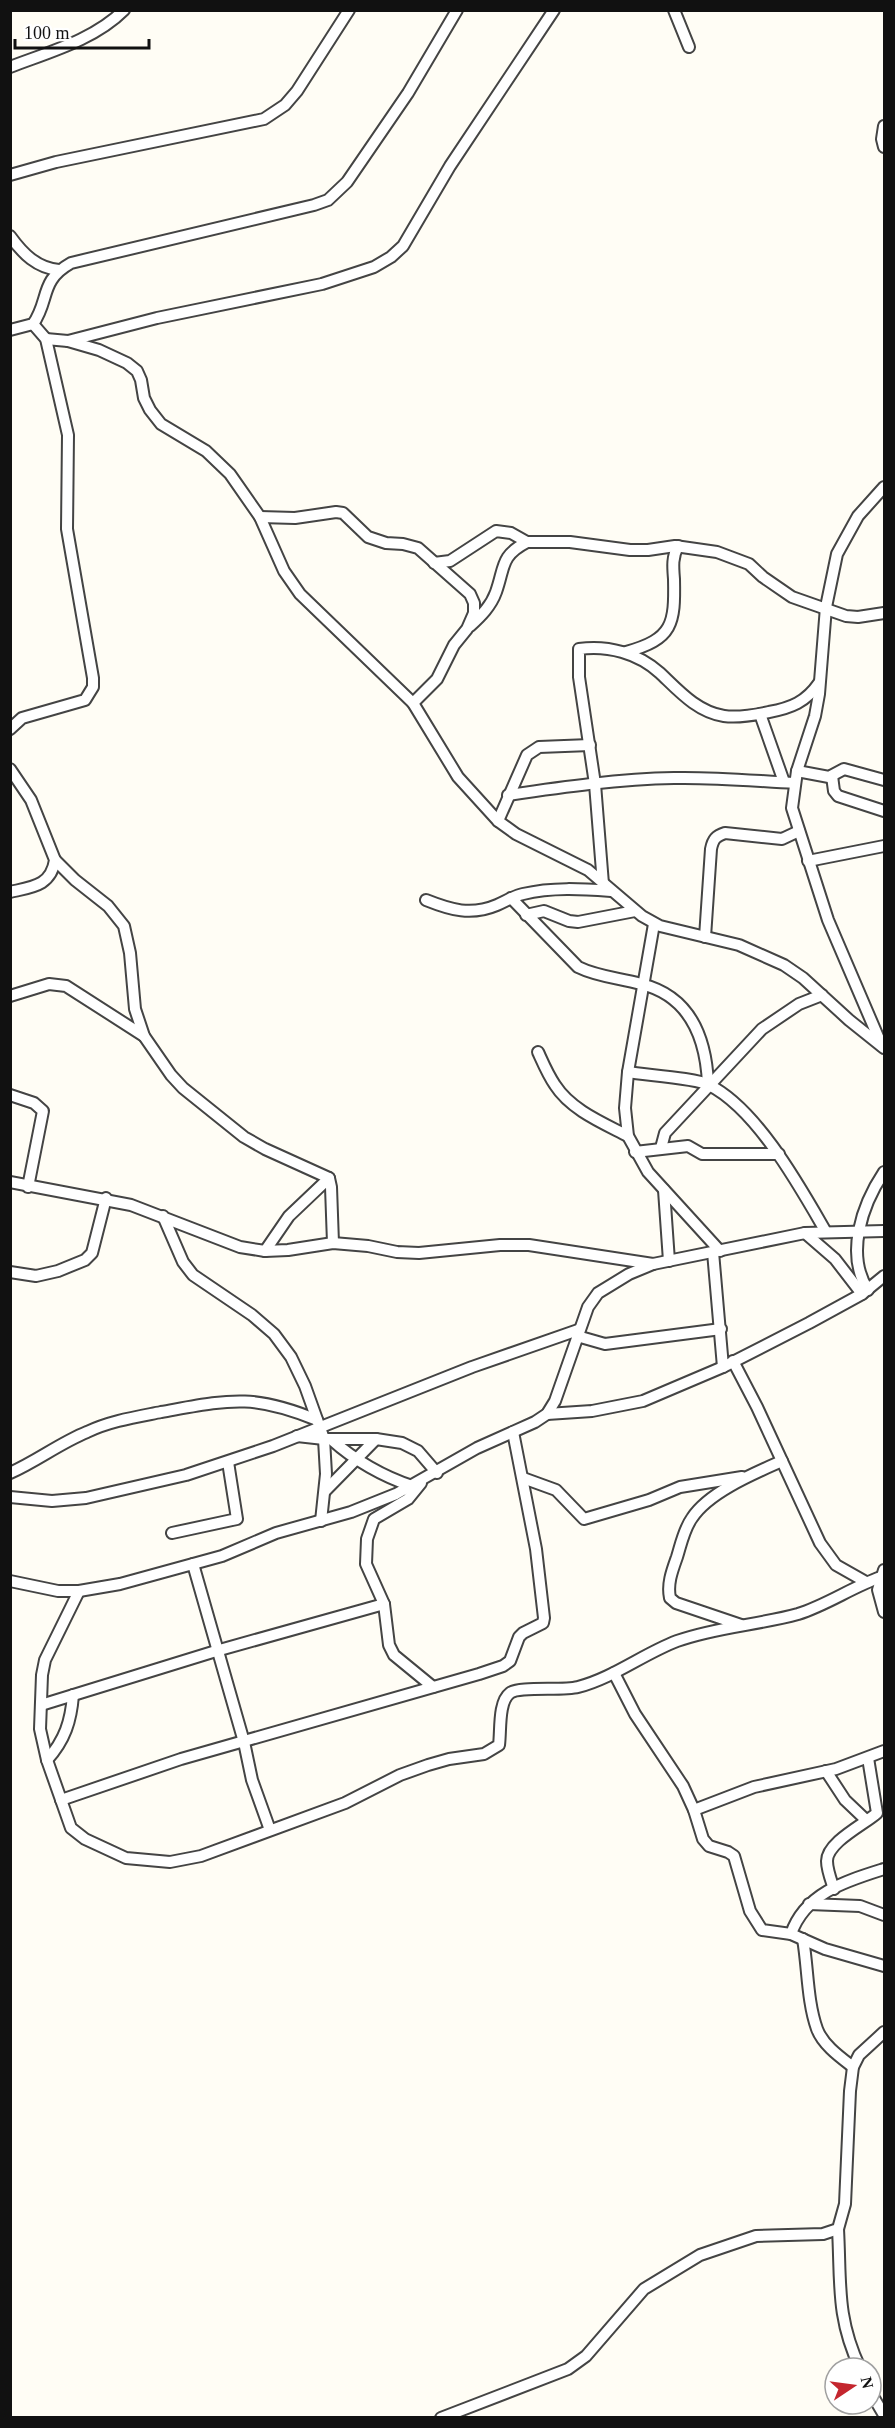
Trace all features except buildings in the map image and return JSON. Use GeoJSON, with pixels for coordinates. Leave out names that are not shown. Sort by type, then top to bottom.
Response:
{"type":"FeatureCollection","features":[{"type":"Feature","properties":{"kind":"street"},"geometry":{"type":"LineString","coordinates":[[10,67],[87,35],[124,10]]}},
{"type":"Feature","properties":{"kind":"street"},"geometry":{"type":"LineString","coordinates":[[10,175],[56,162],[264,119],[285,105],[297,91],[349,10]]}},
{"type":"Feature","properties":{"kind":"street"},"geometry":{"type":"LineString","coordinates":[[33,324],[44,293],[59,270],[71,263],[328,200],[361,162],[408,93],[457,10]]}},
{"type":"Feature","properties":{"kind":"street"},"geometry":{"type":"LineString","coordinates":[[68,341],[157,318],[322,284],[374,267],[391,257],[403,246],[450,166],[554,10]]}},
{"type":"Feature","properties":{"kind":"street"},"geometry":{"type":"LineString","coordinates":[[674,10],[688,47]]}},
{"type":"Feature","properties":{"kind":"street"},"geometry":{"type":"LineString","coordinates":[[885,126],[882,139],[885,147]]}},
{"type":"Feature","properties":{"kind":"street"},"geometry":{"type":"LineString","coordinates":[[10,236],[38,265],[46,269],[59,270]]}},
{"type":"Feature","properties":{"kind":"street"},"geometry":{"type":"LineString","coordinates":[[10,330],[33,324]]}},
{"type":"Feature","properties":{"kind":"street"},"geometry":{"type":"LineString","coordinates":[[10,729],[22,718],[85,700],[93,687],[92,661],[68,529],[68,435],[46,339],[33,324]]}},
{"type":"Feature","properties":{"kind":"street"},"geometry":{"type":"LineString","coordinates":[[46,339],[68,341],[99,350],[128,363],[137,371],[144,398],[155,417],[206,452],[230,474],[260,517],[284,571],[300,594],[413,703],[458,777],[498,821],[516,834],[588,870],[654,924],[739,945],[784,965],[883,1048]]}},
{"type":"Feature","properties":{"kind":"street"},"geometry":{"type":"LineString","coordinates":[[789,782],[797,771],[815,716],[826,607],[837,554],[858,516],[885,487]]}},
{"type":"Feature","properties":{"kind":"street"},"geometry":{"type":"LineString","coordinates":[[260,517],[295,518],[343,513],[368,537],[386,543],[411,545],[470,594],[474,603],[474,613],[467,629]]}},
{"type":"Feature","properties":{"kind":"street"},"geometry":{"type":"LineString","coordinates":[[434,563],[456,558],[496,531],[510,533],[526,543]]}},
{"type":"Feature","properties":{"kind":"street"},"geometry":{"type":"LineString","coordinates":[[413,703],[437,679],[454,645],[490,604],[511,550],[526,543],[570,542],[630,550],[678,546],[732,556],[749,564],[792,597],[826,607],[846,616],[858,618],[885,613]]}},
{"type":"Feature","properties":{"kind":"street"},"geometry":{"type":"LineString","coordinates":[[626,652],[657,641],[671,621],[674,611],[673,558],[678,546]]}},
{"type":"Feature","properties":{"kind":"street"},"geometry":{"type":"LineString","coordinates":[[608,887],[579,677],[578,650],[586,648],[626,652],[645,661],[690,700],[708,711],[724,716],[760,714],[794,706],[806,700],[820,681]]}},
{"type":"Feature","properties":{"kind":"street"},"geometry":{"type":"LineString","coordinates":[[760,714],[789,782],[792,808],[828,920],[883,1048]]}},
{"type":"Feature","properties":{"kind":"street"},"geometry":{"type":"LineString","coordinates":[[498,821],[527,755],[533,750],[539,747],[590,746]]}},
{"type":"Feature","properties":{"kind":"street"},"geometry":{"type":"LineString","coordinates":[[10,769],[31,800],[55,860],[75,880],[108,906],[124,926],[130,953],[135,1009],[144,1036],[155,1055],[177,1082],[224,1122],[265,1149],[328,1178],[331,1187],[333,1243]]}},
{"type":"Feature","properties":{"kind":"street"},"geometry":{"type":"LineString","coordinates":[[832,777],[844,769],[885,780]]}},
{"type":"Feature","properties":{"kind":"street"},"geometry":{"type":"LineString","coordinates":[[797,771],[832,777]]}},
{"type":"Feature","properties":{"kind":"street"},"geometry":{"type":"LineString","coordinates":[[832,777],[834,791],[838,796],[885,811]]}},
{"type":"Feature","properties":{"kind":"street"},"geometry":{"type":"LineString","coordinates":[[508,795],[595,784],[676,778],[789,782]]}},
{"type":"Feature","properties":{"kind":"street"},"geometry":{"type":"LineString","coordinates":[[705,937],[713,841],[717,836],[725,833],[782,839],[799,831]]}},
{"type":"Feature","properties":{"kind":"street"},"geometry":{"type":"LineString","coordinates":[[808,861],[885,846]]}},
{"type":"Feature","properties":{"kind":"street"},"geometry":{"type":"LineString","coordinates":[[10,892],[48,879],[55,860]]}},
{"type":"Feature","properties":{"kind":"street"},"geometry":{"type":"LineString","coordinates":[[426,900],[449,909],[466,912],[496,905],[522,894],[608,887]]}},
{"type":"Feature","properties":{"kind":"street"},"geometry":{"type":"LineString","coordinates":[[511,898],[578,967],[591,973],[645,984],[676,999],[690,1016],[702,1048],[709,1085]]}},
{"type":"Feature","properties":{"kind":"street"},"geometry":{"type":"LineString","coordinates":[[526,915],[544,911],[569,921],[578,922],[635,910]]}},
{"type":"Feature","properties":{"kind":"street"},"geometry":{"type":"LineString","coordinates":[[654,924],[628,1072],[625,1108],[628,1136],[635,1152],[664,1190],[716,1251],[721,1329],[728,1364],[782,1461],[820,1543],[836,1565],[866,1582]]}},
{"type":"Feature","properties":{"kind":"street"},"geometry":{"type":"LineString","coordinates":[[10,996],[58,983],[144,1036]]}},
{"type":"Feature","properties":{"kind":"street"},"geometry":{"type":"LineString","coordinates":[[661,1148],[665,1133],[762,1029],[799,1004],[822,995]]}},
{"type":"Feature","properties":{"kind":"street"},"geometry":{"type":"LineString","coordinates":[[537,1052],[556,1086],[570,1101],[586,1113],[628,1136]]}},
{"type":"Feature","properties":{"kind":"street"},"geometry":{"type":"LineString","coordinates":[[628,1072],[709,1085],[741,1110],[779,1154],[826,1232]]}},
{"type":"Feature","properties":{"kind":"street"},"geometry":{"type":"LineString","coordinates":[[10,1095],[34,1103],[43,1111],[28,1187]]}},
{"type":"Feature","properties":{"kind":"street"},"geometry":{"type":"LineString","coordinates":[[635,1152],[688,1146],[702,1155],[779,1154]]}},
{"type":"Feature","properties":{"kind":"street"},"geometry":{"type":"LineString","coordinates":[[865,1292],[858,1267],[859,1230],[874,1187],[885,1172]]}},
{"type":"Feature","properties":{"kind":"street"},"geometry":{"type":"LineString","coordinates":[[265,1251],[289,1216],[328,1178]]}},
{"type":"Feature","properties":{"kind":"street"},"geometry":{"type":"LineString","coordinates":[[10,1182],[28,1187],[106,1198],[163,1216],[240,1247],[265,1251],[288,1251],[333,1243],[419,1253],[500,1245],[529,1245],[653,1264]]}},
{"type":"Feature","properties":{"kind":"street"},"geometry":{"type":"LineString","coordinates":[[664,1190],[669,1261]]}},
{"type":"Feature","properties":{"kind":"street"},"geometry":{"type":"LineString","coordinates":[[10,1272],[36,1276],[49,1274],[85,1260],[92,1252],[106,1198]]}},
{"type":"Feature","properties":{"kind":"street"},"geometry":{"type":"LineString","coordinates":[[163,1216],[183,1262],[193,1275],[252,1315],[274,1334],[291,1358],[328,1440],[386,1476],[412,1486]]}},
{"type":"Feature","properties":{"kind":"street"},"geometry":{"type":"LineString","coordinates":[[547,1414],[555,1401],[588,1307],[598,1293],[629,1275],[653,1264],[751,1242],[805,1233],[885,1231]]}},
{"type":"Feature","properties":{"kind":"street"},"geometry":{"type":"LineString","coordinates":[[805,1233],[835,1259],[865,1292]]}},
{"type":"Feature","properties":{"kind":"street"},"geometry":{"type":"LineString","coordinates":[[10,1581],[58,1591],[79,1591],[120,1584],[222,1556],[276,1533],[351,1512],[422,1481],[477,1448],[547,1414],[630,1405],[728,1364],[865,1292],[885,1276]]}},
{"type":"Feature","properties":{"kind":"street"},"geometry":{"type":"LineString","coordinates":[[11,1494],[52,1501],[86,1498],[186,1475],[228,1462],[296,1436],[319,1423],[472,1367],[578,1333],[605,1344],[721,1329]]}},
{"type":"Feature","properties":{"kind":"street"},"geometry":{"type":"LineString","coordinates":[[10,1473],[85,1432],[105,1424],[210,1402],[232,1400],[268,1403],[319,1423]]}},
{"type":"Feature","properties":{"kind":"street"},"geometry":{"type":"LineString","coordinates":[[61,1800],[126,1777],[503,1666],[510,1661],[519,1637],[543,1623],[536,1549],[524,1478],[513,1432]]}},
{"type":"Feature","properties":{"kind":"street"},"geometry":{"type":"LineString","coordinates":[[296,1436],[328,1440],[392,1440],[410,1446],[437,1473]]}},
{"type":"Feature","properties":{"kind":"street"},"geometry":{"type":"LineString","coordinates":[[325,1491],[376,1439]]}},
{"type":"Feature","properties":{"kind":"street"},"geometry":{"type":"LineString","coordinates":[[321,1521],[328,1440]]}},
{"type":"Feature","properties":{"kind":"street"},"geometry":{"type":"LineString","coordinates":[[744,1626],[676,1603],[670,1598],[668,1589],[693,1516],[723,1491],[748,1476],[782,1461]]}},
{"type":"Feature","properties":{"kind":"street"},"geometry":{"type":"LineString","coordinates":[[172,1533],[237,1520],[228,1462]]}},
{"type":"Feature","properties":{"kind":"street"},"geometry":{"type":"LineString","coordinates":[[524,1478],[556,1490],[584,1519],[649,1500],[680,1487],[748,1476]]}},
{"type":"Feature","properties":{"kind":"street"},"geometry":{"type":"LineString","coordinates":[[422,1481],[408,1499],[374,1519],[367,1539],[366,1564],[384,1604],[389,1645],[394,1654],[433,1687]]}},
{"type":"Feature","properties":{"kind":"street"},"geometry":{"type":"LineString","coordinates":[[193,1564],[216,1651],[244,1742],[252,1780],[270,1830]]}},
{"type":"Feature","properties":{"kind":"street"},"geometry":{"type":"LineString","coordinates":[[79,1591],[45,1660],[42,1675],[40,1729],[47,1760],[68,1822],[76,1834],[126,1858],[186,1860],[345,1803],[400,1775],[428,1765],[491,1752],[499,1745],[505,1700],[510,1692],[563,1690],[579,1687],[680,1640],[799,1613],[883,1573]]}},
{"type":"Feature","properties":{"kind":"street"},"geometry":{"type":"LineString","coordinates":[[883,1573],[878,1590],[885,1612]]}},
{"type":"Feature","properties":{"kind":"street"},"geometry":{"type":"LineString","coordinates":[[41,1705],[216,1651],[384,1604]]}},
{"type":"Feature","properties":{"kind":"street"},"geometry":{"type":"LineString","coordinates":[[614,1672],[635,1714],[672,1767],[694,1810],[703,1839],[709,1846],[728,1852],[737,1861],[746,1898],[754,1920],[762,1930],[791,1934],[825,1949],[885,1966]]}},
{"type":"Feature","properties":{"kind":"street"},"geometry":{"type":"LineString","coordinates":[[47,1760],[65,1736],[72,1712],[73,1695]]}},
{"type":"Feature","properties":{"kind":"street"},"geometry":{"type":"LineString","coordinates":[[694,1810],[754,1787],[826,1771],[885,1751]]}},
{"type":"Feature","properties":{"kind":"street"},"geometry":{"type":"LineString","coordinates":[[834,1889],[826,1863],[828,1854],[866,1820],[881,1816],[868,1758]]}},
{"type":"Feature","properties":{"kind":"street"},"geometry":{"type":"LineString","coordinates":[[826,1771],[845,1800],[866,1820]]}},
{"type":"Feature","properties":{"kind":"street"},"geometry":{"type":"LineString","coordinates":[[791,1934],[796,1919],[809,1904],[834,1889],[885,1869]]}},
{"type":"Feature","properties":{"kind":"street"},"geometry":{"type":"LineString","coordinates":[[809,1904],[860,1906],[885,1915]]}},
{"type":"Feature","properties":{"kind":"street"},"geometry":{"type":"LineString","coordinates":[[803,1939],[817,2030],[835,2052],[853,2067]]}},
{"type":"Feature","properties":{"kind":"street"},"geometry":{"type":"LineString","coordinates":[[855,2356],[844,2328],[839,2296],[838,2229],[844,2204],[853,2067],[855,2060],[885,2032]]}},
{"type":"Feature","properties":{"kind":"street"},"geometry":{"type":"LineString","coordinates":[[445,2417],[568,2369],[586,2356],[644,2289],[674,2269],[713,2249],[756,2236],[823,2234],[838,2229]]}}]}
